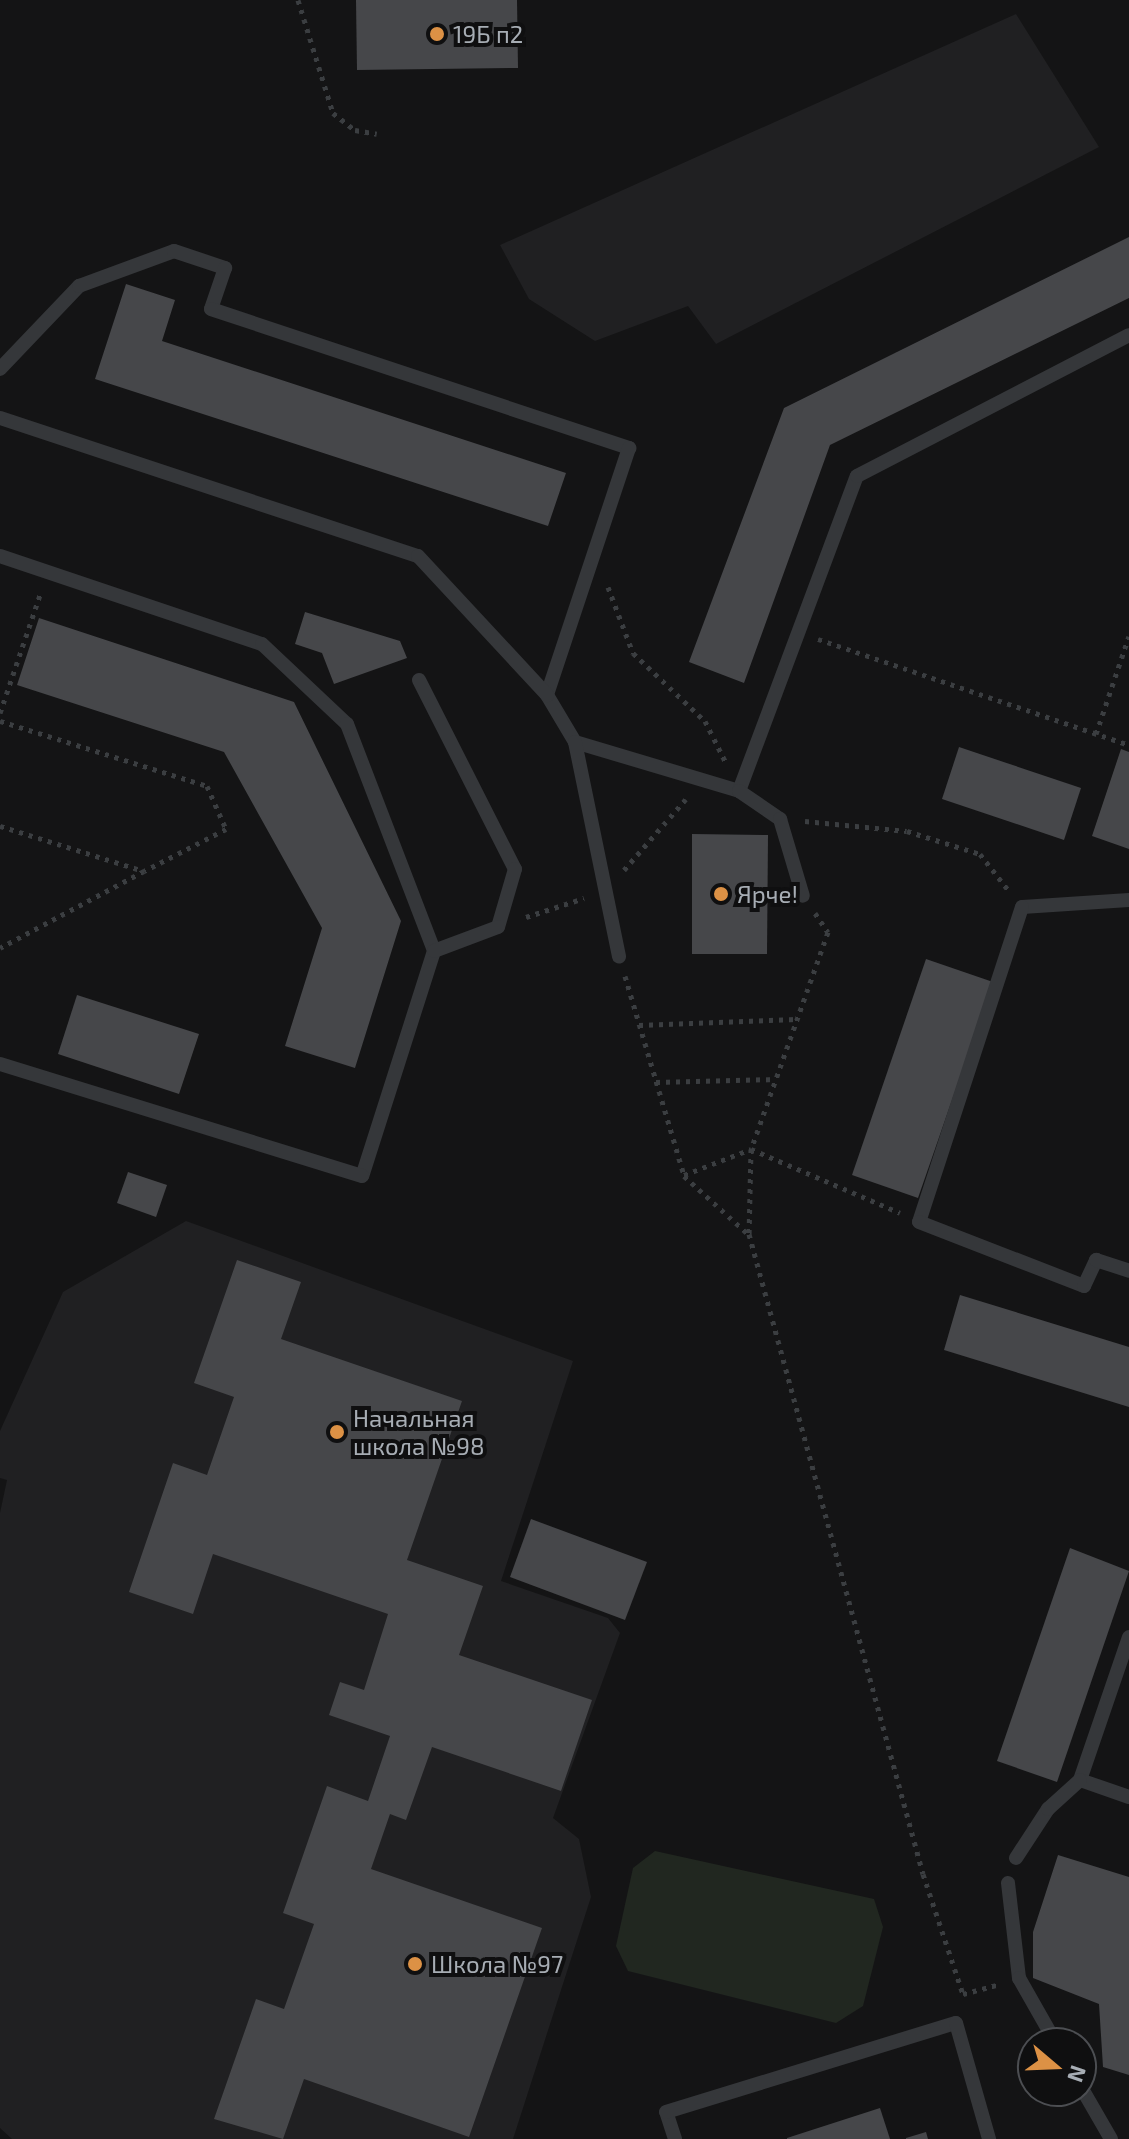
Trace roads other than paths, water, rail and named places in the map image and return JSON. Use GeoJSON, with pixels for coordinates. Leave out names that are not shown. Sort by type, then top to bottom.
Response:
{"type":"FeatureCollection","features":[{"type":"Feature","properties":{"kind":"lane"},"geometry":{"type":"LineString","coordinates":[[0,369],[79,286],[174,251],[225,268],[211,309],[629,448],[547,695]]}},
{"type":"Feature","properties":{"kind":"lane"},"geometry":{"type":"LineString","coordinates":[[739,791],[857,476],[1129,335]]}},
{"type":"Feature","properties":{"kind":"lane"},"geometry":{"type":"LineString","coordinates":[[0,418],[418,556],[547,695],[575,742],[619,957]]}},
{"type":"Feature","properties":{"kind":"lane"},"geometry":{"type":"LineString","coordinates":[[0,556],[262,644],[347,724],[434,951],[362,1176],[0,1064]]}},
{"type":"Feature","properties":{"kind":"lane"},"geometry":{"type":"LineString","coordinates":[[419,680],[515,869],[498,927],[434,951]]}},
{"type":"Feature","properties":{"kind":"lane"},"geometry":{"type":"LineString","coordinates":[[575,742],[739,791],[780,819],[803,896]]}},
{"type":"Feature","properties":{"kind":"lane"},"geometry":{"type":"LineString","coordinates":[[1129,900],[1022,907],[919,1222],[1084,1286],[1096,1260],[1129,1271]]}},
{"type":"Feature","properties":{"kind":"lane"},"geometry":{"type":"LineString","coordinates":[[1016,1858],[1048,1809],[1080,1780],[1129,1637]]}},
{"type":"Feature","properties":{"kind":"lane"},"geometry":{"type":"LineString","coordinates":[[1080,1780],[1129,1797]]}},
{"type":"Feature","properties":{"kind":"lane"},"geometry":{"type":"LineString","coordinates":[[1008,1883],[1019,1978],[1047,2027]]}},
{"type":"Feature","properties":{"kind":"lane"},"geometry":{"type":"LineString","coordinates":[[675,2139],[666,2112],[956,2023],[989,2139]]}},
{"type":"Feature","properties":{"kind":"lane"},"geometry":{"type":"LineString","coordinates":[[1093,2107],[1111,2139]]}},
{"type":"Feature","properties":{"kind":"place","name":"19Б п2"},"geometry":{"type":"Point","coordinates":[437,34]}},
{"type":"Feature","properties":{"kind":"place","name":"Ярче!"},"geometry":{"type":"Point","coordinates":[721,894]}},
{"type":"Feature","properties":{"kind":"place","name":"Начальная школа №98"},"geometry":{"type":"Point","coordinates":[337,1432]}},
{"type":"Feature","properties":{"kind":"place","name":"Школа №97"},"geometry":{"type":"Point","coordinates":[415,1964]}}]}
